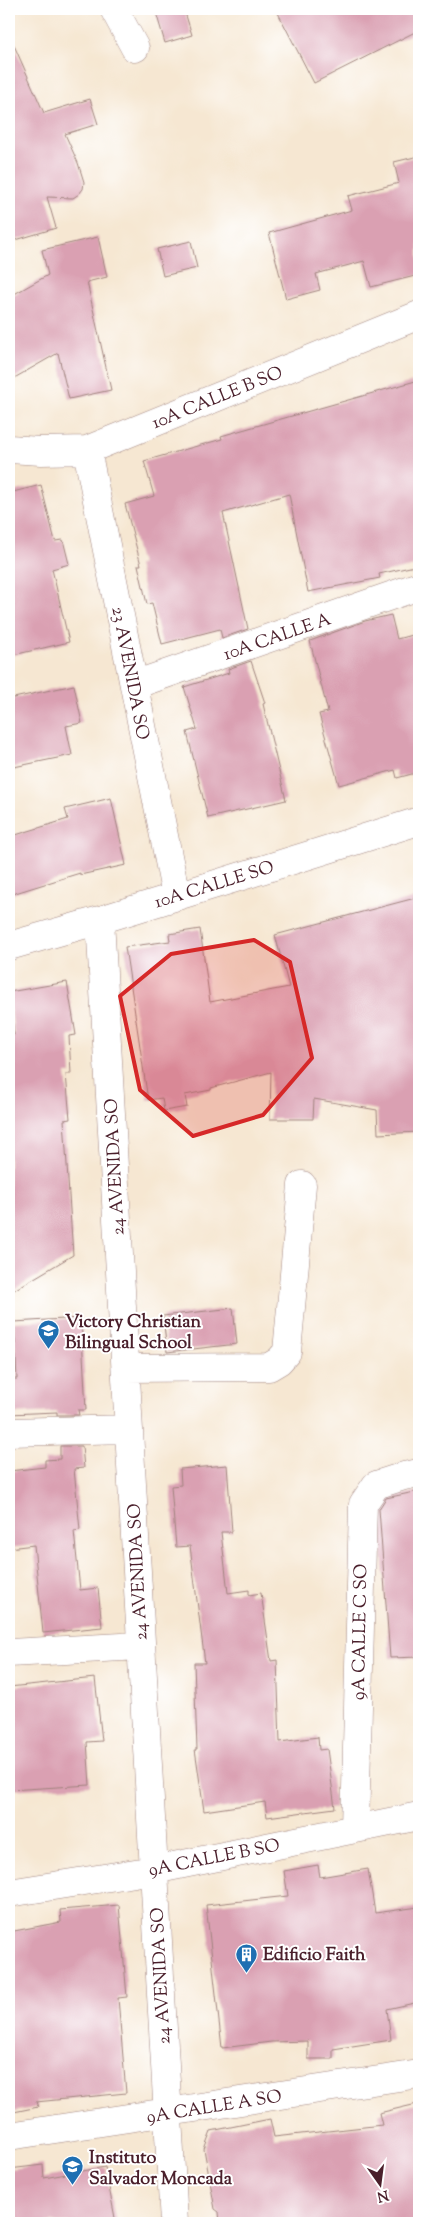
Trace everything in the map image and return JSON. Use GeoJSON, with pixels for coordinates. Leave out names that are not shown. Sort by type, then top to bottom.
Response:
{"type":"FeatureCollection","features":[{"type":"Feature","properties":{"kind":"street"},"geometry":{"type":"LineString","coordinates":[[114,9],[135,48]]}},
{"type":"Feature","properties":{"kind":"street","name":"10A CALLE B SO"},"geometry":{"type":"LineString","coordinates":[[9,449],[42,451],[87,450],[419,316]]}},
{"type":"Feature","properties":{"kind":"street","name":"23 AVENIDA SO"},"geometry":{"type":"LineString","coordinates":[[87,450],[176,896]]}},
{"type":"Feature","properties":{"kind":"street","name":"10A CALLE A"},"geometry":{"type":"LineString","coordinates":[[134,685],[419,586]]}},
{"type":"Feature","properties":{"kind":"street","name":"10A CALLE SO"},"geometry":{"type":"LineString","coordinates":[[9,946],[100,920],[419,820]]}},
{"type":"Feature","properties":{"kind":"street","name":"24 AVENIDA SO"},"geometry":{"type":"LineString","coordinates":[[100,920],[174,2223]]}},
{"type":"Feature","properties":{"kind":"street"},"geometry":{"type":"LineString","coordinates":[[126,1368],[269,1367],[279,1361],[287,1352],[302,1185]]}},
{"type":"Feature","properties":{"kind":"street"},"geometry":{"type":"LineString","coordinates":[[9,1432],[129,1429]]}},
{"type":"Feature","properties":{"kind":"street","name":"9A CALLE C SO"},"geometry":{"type":"LineString","coordinates":[[355,1829],[363,1504],[376,1486],[419,1473]]}},
{"type":"Feature","properties":{"kind":"street"},"geometry":{"type":"LineString","coordinates":[[9,1652],[141,1646]]}},
{"type":"Feature","properties":{"kind":"street","name":"9A CALLE B SO"},"geometry":{"type":"LineString","coordinates":[[9,1894],[154,1870],[419,1816]]}},
{"type":"Feature","properties":{"kind":"street","name":"9A CALLE A SO"},"geometry":{"type":"LineString","coordinates":[[9,2136],[168,2114],[419,2074]]}},
{"type":"Feature","properties":{"kind":"highlighted area"},"geometry":{"type":"Polygon","coordinates":[[[254,940],[290,962],[312,1058],[263,1115],[193,1136],[140,1090],[120,996],[171,954],[254,940]]]}},
{"type":"Feature","properties":{"kind":"building"},"geometry":{"type":"Polygon","coordinates":[[[155,9],[184,9],[192,35],[165,43],[155,9]]]}},
{"type":"Feature","properties":{"kind":"building"},"geometry":{"type":"Polygon","coordinates":[[[276,9],[419,9],[419,30],[314,83],[276,9]]]}},
{"type":"Feature","properties":{"kind":"building"},"geometry":{"type":"Polygon","coordinates":[[[9,34],[44,113],[90,99],[98,124],[65,134],[84,182],[83,189],[73,198],[47,197],[56,228],[9,242],[9,34]]]}},
{"type":"Feature","properties":{"kind":"building"},"geometry":{"type":"Polygon","coordinates":[[[419,156],[419,275],[371,287],[364,261],[316,274],[320,290],[286,299],[269,233],[352,210],[348,196],[399,183],[394,162],[419,156]]]}},
{"type":"Feature","properties":{"kind":"building"},"geometry":{"type":"Polygon","coordinates":[[[98,237],[107,277],[87,282],[111,390],[69,399],[58,353],[9,381],[9,297],[48,275],[42,250],[98,237]]]}},
{"type":"Feature","properties":{"kind":"building"},"geometry":{"type":"Polygon","coordinates":[[[191,241],[197,268],[163,276],[157,249],[191,241]]]}},
{"type":"Feature","properties":{"kind":"building"},"geometry":{"type":"Polygon","coordinates":[[[419,380],[419,565],[379,574],[380,578],[308,592],[289,494],[223,513],[248,629],[222,638],[220,629],[162,644],[152,603],[147,604],[138,565],[141,565],[125,504],[154,496],[144,461],[222,439],[221,436],[419,380]]]}},
{"type":"Feature","properties":{"kind":"building"},"geometry":{"type":"Polygon","coordinates":[[[41,485],[55,541],[63,540],[69,564],[52,569],[69,642],[9,656],[9,493],[41,485]]]}},
{"type":"Feature","properties":{"kind":"building"},"geometry":{"type":"Polygon","coordinates":[[[391,615],[397,639],[419,633],[419,772],[397,778],[395,770],[339,785],[319,714],[328,712],[310,641],[365,621],[391,615]]]}},
{"type":"Feature","properties":{"kind":"building"},"geometry":{"type":"Polygon","coordinates":[[[251,661],[265,703],[263,704],[286,800],[208,818],[187,732],[197,729],[184,687],[229,673],[228,669],[251,661]]]}},
{"type":"Feature","properties":{"kind":"building"},"geometry":{"type":"Polygon","coordinates":[[[74,685],[82,723],[66,726],[72,755],[9,768],[9,699],[74,685]]]}},
{"type":"Feature","properties":{"kind":"building"},"geometry":{"type":"Polygon","coordinates":[[[111,798],[126,865],[80,875],[80,873],[9,895],[9,837],[68,819],[65,809],[111,798]]]}},
{"type":"Feature","properties":{"kind":"building"},"geometry":{"type":"Polygon","coordinates":[[[419,897],[419,1132],[378,1134],[377,1110],[314,1099],[313,1119],[270,1119],[271,1072],[211,1088],[211,1090],[185,1095],[187,1107],[164,1111],[162,1098],[148,1100],[125,947],[170,941],[169,934],[200,929],[210,1002],[289,987],[275,935],[419,897]]]}},
{"type":"Feature","properties":{"kind":"building"},"geometry":{"type":"Polygon","coordinates":[[[67,982],[76,1035],[69,1036],[71,1074],[66,1074],[70,1119],[64,1120],[73,1255],[9,1293],[9,1036],[14,1035],[9,992],[67,982]]]}},
{"type":"Feature","properties":{"kind":"building"},"geometry":{"type":"Polygon","coordinates":[[[233,1308],[237,1344],[167,1352],[163,1316],[233,1308]]]}},
{"type":"Feature","properties":{"kind":"building","name":"Victory Christian Bilingual School"},"geometry":{"type":"Polygon","coordinates":[[[81,1318],[86,1410],[78,1410],[79,1415],[57,1415],[57,1412],[9,1414],[9,1379],[17,1379],[14,1322],[81,1318]]]}},
{"type":"Feature","properties":{"kind":"building"},"geometry":{"type":"Polygon","coordinates":[[[60,1446],[82,1446],[84,1468],[74,1469],[80,1530],[74,1531],[80,1590],[98,1588],[102,1627],[43,1633],[34,1545],[9,1548],[9,1471],[45,1467],[45,1460],[60,1459],[60,1446]]]}},
{"type":"Feature","properties":{"kind":"building"},"geometry":{"type":"Polygon","coordinates":[[[227,1465],[232,1532],[221,1532],[228,1593],[249,1590],[249,1595],[261,1593],[271,1661],[277,1660],[280,1742],[318,1737],[319,1750],[327,1749],[335,1808],[267,1817],[265,1802],[204,1811],[195,1749],[197,1749],[194,1663],[205,1663],[190,1546],[176,1547],[171,1486],[181,1485],[180,1469],[227,1465]]]}},
{"type":"Feature","properties":{"kind":"building"},"geometry":{"type":"Polygon","coordinates":[[[419,1491],[419,1657],[390,1658],[379,1509],[386,1498],[419,1491]]]}},
{"type":"Feature","properties":{"kind":"building"},"geometry":{"type":"Polygon","coordinates":[[[95,1678],[102,1741],[87,1742],[90,1785],[9,1790],[9,1687],[95,1678]]]}},
{"type":"Feature","properties":{"kind":"building"},"geometry":{"type":"Polygon","coordinates":[[[318,1865],[320,1877],[368,1869],[375,1913],[419,1907],[419,2002],[387,2009],[391,2040],[333,2049],[333,2059],[308,2059],[308,2041],[271,2042],[222,2048],[206,1905],[288,1896],[284,1871],[318,1865]]]}},
{"type":"Feature","properties":{"kind":"building"},"geometry":{"type":"Polygon","coordinates":[[[119,1905],[127,1997],[118,1998],[126,2093],[36,2102],[38,2107],[9,2113],[9,1932],[61,1922],[60,1910],[119,1905]]]}},
{"type":"Feature","properties":{"kind":"building"},"geometry":{"type":"Polygon","coordinates":[[[417,2104],[419,2116],[419,2223],[220,2223],[219,2212],[215,2209],[204,2149],[211,2131],[270,2119],[274,2137],[382,2125],[379,2113],[417,2104]]]}},
{"type":"Feature","properties":{"kind":"building"},"geometry":{"type":"Polygon","coordinates":[[[43,2165],[44,2178],[105,2167],[116,2223],[9,2223],[9,2169],[43,2165]]]}},
{"type":"Feature","properties":{"kind":"place","name":"Victory Christian Bilingual School"},"geometry":{"type":"Point","coordinates":[49,1350]}},
{"type":"Feature","properties":{"kind":"place","name":"Edificio Faith"},"geometry":{"type":"Point","coordinates":[247,1973]}},
{"type":"Feature","properties":{"kind":"place","name":"Instituto Salvador Moncada"},"geometry":{"type":"Point","coordinates":[73,2186]}}]}
